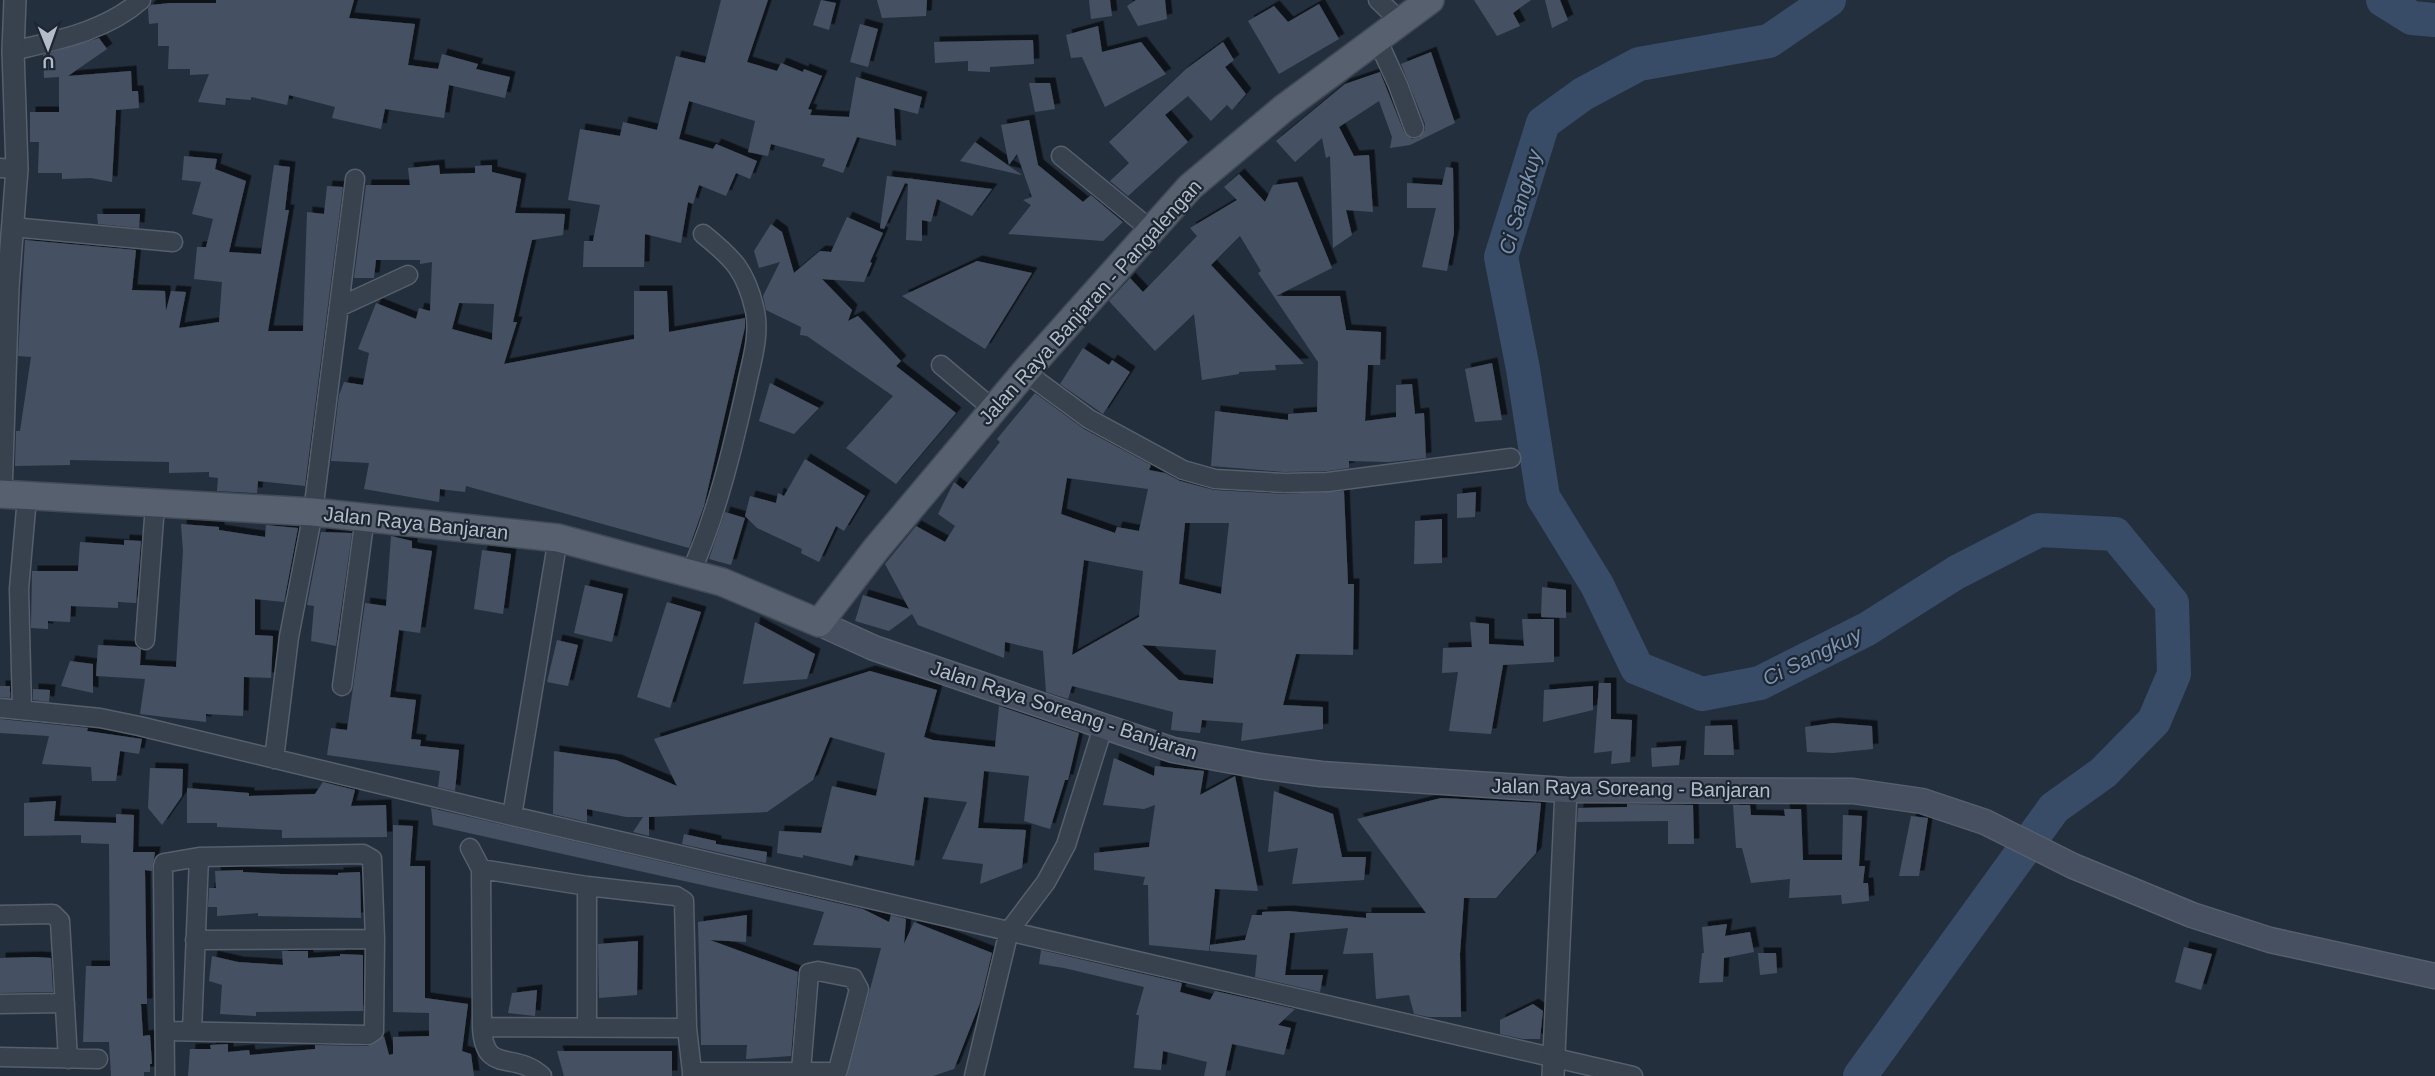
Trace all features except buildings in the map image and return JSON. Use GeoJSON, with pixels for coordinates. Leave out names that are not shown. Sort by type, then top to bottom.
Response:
{"type":"FeatureCollection","features":[{"type":"Feature","properties":{"kind":"main road","name":"Jalan Raya Banjaran - Pangalengan"},"geometry":{"type":"LineString","coordinates":[[819,623],[876,549],[993,409],[1150,229],[1210,169],[1284,108],[1428,2]]}},
{"type":"Feature","properties":{"kind":"main road","name":"Jalan Raya Banjaran"},"geometry":{"type":"LineString","coordinates":[[9,495],[155,505],[313,512],[558,538],[722,582],[819,623]]}},
{"type":"Feature","properties":{"kind":"main road","name":"Jalan Raya Soreang - Banjaran"},"geometry":{"type":"LineString","coordinates":[[819,623],[874,648],[1173,750],[1260,766],[1321,774],[1566,790],[1886,794],[1922,801],[1985,822],[2073,866],[2192,915],[2270,940],[2435,976]]}},
{"type":"Feature","properties":{"kind":"street"},"geometry":{"type":"LineString","coordinates":[[15,0],[9,168],[12,227],[4,287],[9,495],[20,590],[22,709]]}},
{"type":"Feature","properties":{"kind":"street"},"geometry":{"type":"LineString","coordinates":[[1378,0],[1400,21]]}},
{"type":"Feature","properties":{"kind":"street"},"geometry":{"type":"LineString","coordinates":[[13,51],[94,29],[136,4]]}},
{"type":"Feature","properties":{"kind":"street"},"geometry":{"type":"LineString","coordinates":[[1377,39],[1414,128]]}},
{"type":"Feature","properties":{"kind":"street"},"geometry":{"type":"LineString","coordinates":[[1061,156],[1150,229]]}},
{"type":"Feature","properties":{"kind":"street"},"geometry":{"type":"LineString","coordinates":[[274,759],[289,637],[313,512],[341,306],[355,179]]}},
{"type":"Feature","properties":{"kind":"street"},"geometry":{"type":"LineString","coordinates":[[12,227],[173,242]]}},
{"type":"Feature","properties":{"kind":"street"},"geometry":{"type":"LineString","coordinates":[[691,572],[709,532],[728,467],[758,333],[747,282],[734,258],[703,234]]}},
{"type":"Feature","properties":{"kind":"street"},"geometry":{"type":"LineString","coordinates":[[341,306],[408,275]]}},
{"type":"Feature","properties":{"kind":"street"},"geometry":{"type":"LineString","coordinates":[[941,365],[993,409]]}},
{"type":"Feature","properties":{"kind":"street"},"geometry":{"type":"LineString","coordinates":[[1025,372],[1089,419],[1183,470],[1199,476],[1284,483],[1328,482],[1511,459]]}},
{"type":"Feature","properties":{"kind":"street"},"geometry":{"type":"LineString","coordinates":[[146,640],[155,505]]}},
{"type":"Feature","properties":{"kind":"street"},"geometry":{"type":"LineString","coordinates":[[342,686],[365,517]]}},
{"type":"Feature","properties":{"kind":"street"},"geometry":{"type":"LineString","coordinates":[[512,816],[558,538]]}},
{"type":"Feature","properties":{"kind":"street"},"geometry":{"type":"LineString","coordinates":[[0,708],[100,718],[1009,932],[1554,1067],[1633,1076]]}},
{"type":"Feature","properties":{"kind":"street"},"geometry":{"type":"LineString","coordinates":[[974,1076],[1009,932],[1046,882],[1066,845],[1103,727]]}},
{"type":"Feature","properties":{"kind":"street"},"geometry":{"type":"LineString","coordinates":[[1554,1067],[1566,790]]}},
{"type":"Feature","properties":{"kind":"street"},"geometry":{"type":"LineString","coordinates":[[470,848],[481,869],[482,1028],[485,1064],[494,1071],[536,1070],[542,1076]]}},
{"type":"Feature","properties":{"kind":"street"},"geometry":{"type":"LineString","coordinates":[[165,1031],[368,1035],[374,1031],[374,863],[369,856],[363,854],[199,857],[169,860],[163,867],[165,1076]]}},
{"type":"Feature","properties":{"kind":"street"},"geometry":{"type":"LineString","coordinates":[[192,1031],[199,857]]}},
{"type":"Feature","properties":{"kind":"street"},"geometry":{"type":"LineString","coordinates":[[481,869],[587,886],[676,896],[684,901],[687,1028],[692,1074],[833,1072],[841,1065],[859,989],[853,978],[818,971],[809,973],[801,1071]]}},
{"type":"Feature","properties":{"kind":"street"},"geometry":{"type":"LineString","coordinates":[[587,886],[587,1028]]}},
{"type":"Feature","properties":{"kind":"street"},"geometry":{"type":"LineString","coordinates":[[0,915],[53,914],[59,918],[68,1059]]}},
{"type":"Feature","properties":{"kind":"street"},"geometry":{"type":"LineString","coordinates":[[195,940],[375,939]]}},
{"type":"Feature","properties":{"kind":"street"},"geometry":{"type":"LineString","coordinates":[[0,1004],[65,1003]]}},
{"type":"Feature","properties":{"kind":"street"},"geometry":{"type":"LineString","coordinates":[[482,1028],[687,1028]]}},
{"type":"Feature","properties":{"kind":"street"},"geometry":{"type":"LineString","coordinates":[[0,1057],[98,1059]]}},
{"type":"Feature","properties":{"kind":"waterway","name":"Ci Sangkuy"},"geometry":{"type":"LineString","coordinates":[[1829,0],[1769,41],[1639,64],[1583,94],[1543,123],[1501,257],[1523,369],[1543,497],[1597,585],[1637,668],[1702,694],[1760,683],[1867,629],[1957,572],[2039,530],[2115,534],[2172,603],[2174,674],[2154,721],[2103,773],[2054,808],[1860,1076]]}},
{"type":"Feature","properties":{"kind":"waterway","name":"Ci Sangkuy"},"geometry":{"type":"LineString","coordinates":[[2383,0],[2412,18],[2435,20]]}}]}
